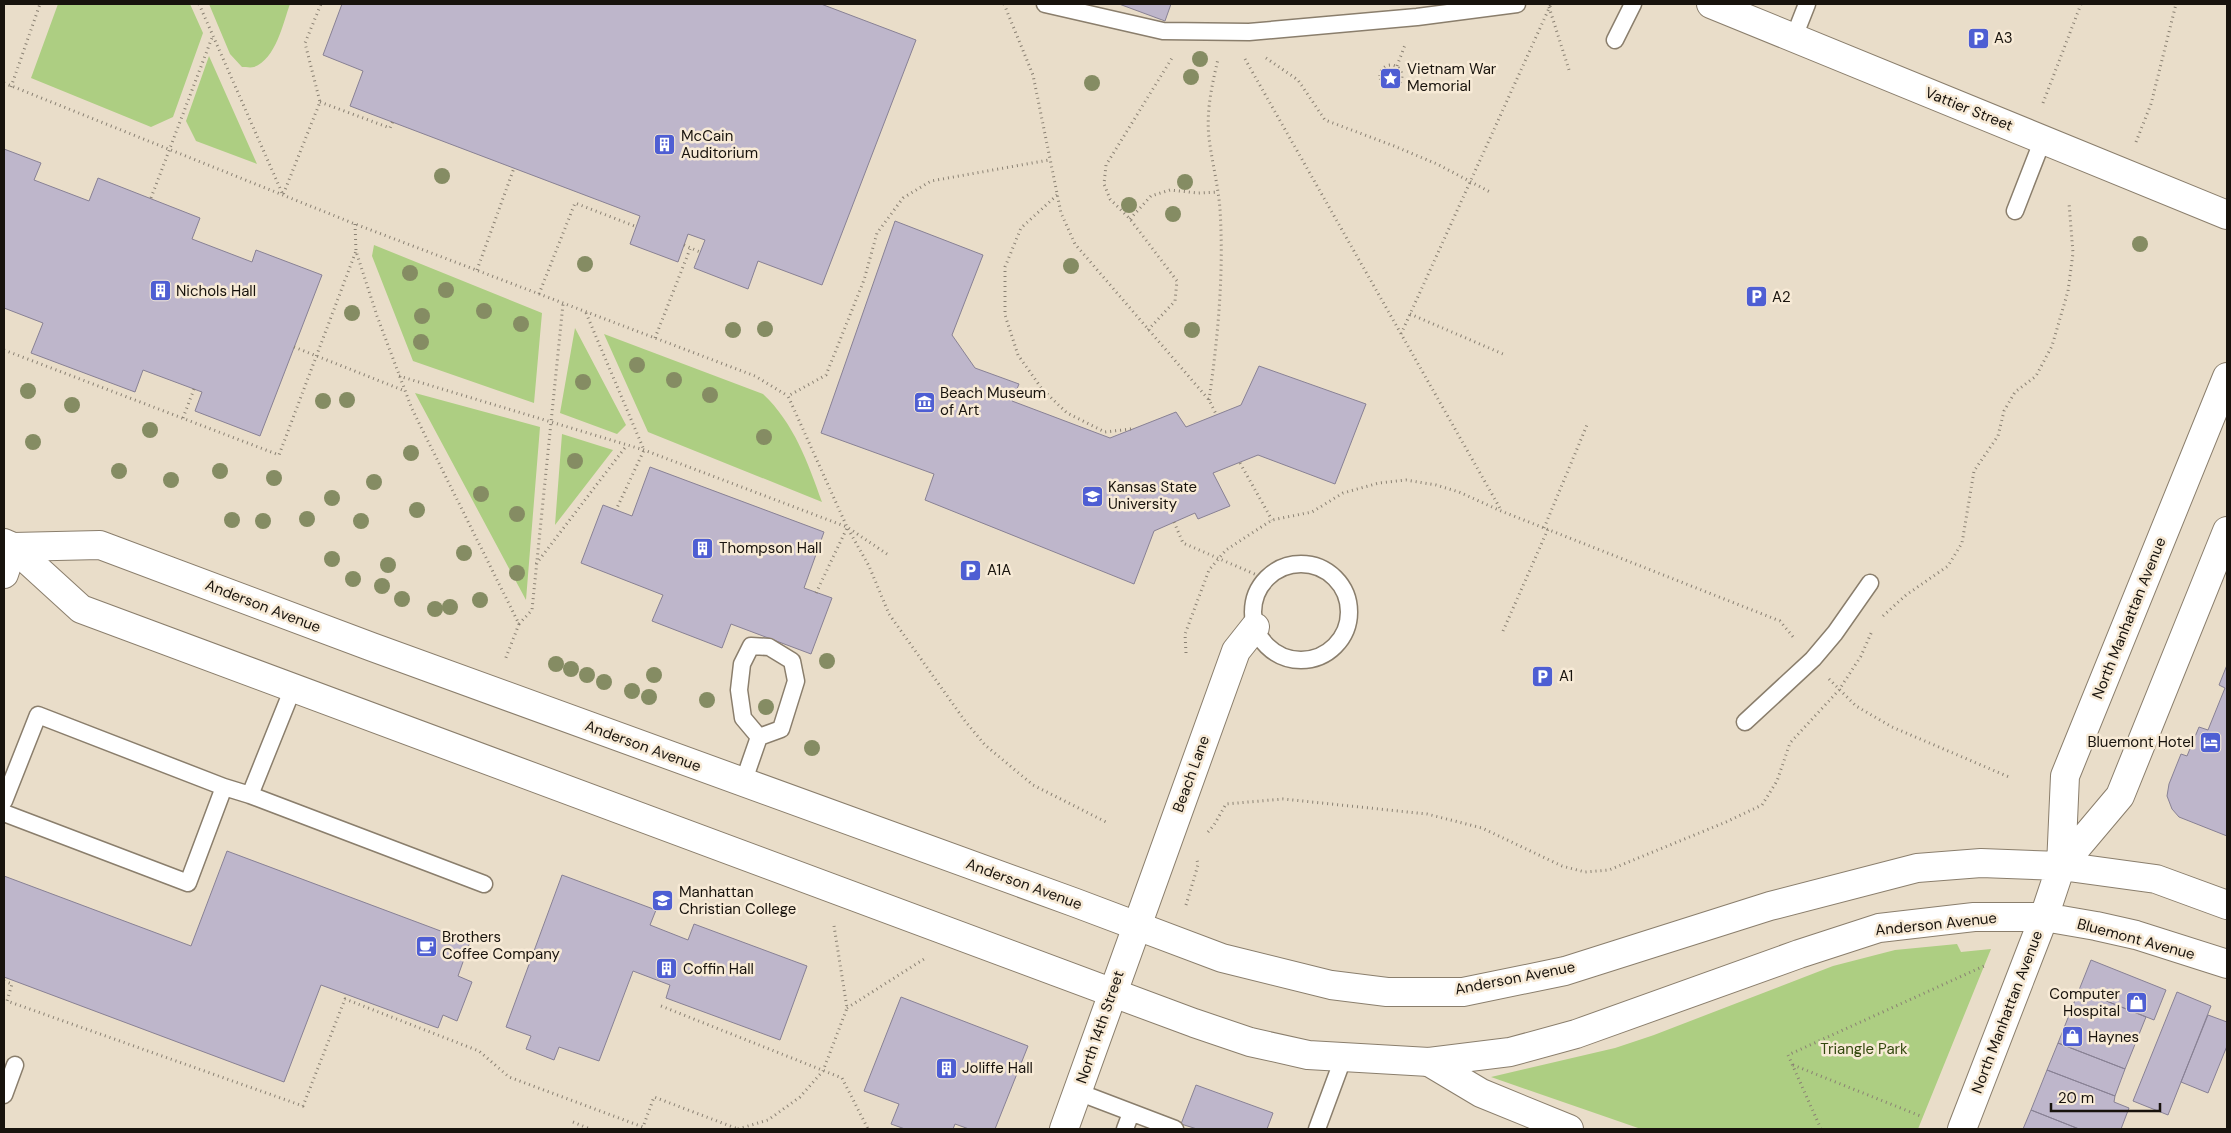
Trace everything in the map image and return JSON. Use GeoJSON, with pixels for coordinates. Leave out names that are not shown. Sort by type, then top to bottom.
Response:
{"type":"FeatureCollection","features":[{"type":"Feature","properties":{"kind":"main road","name":"Vattier Street"},"geometry":{"type":"LineString","coordinates":[[1711,4],[2227,215]]}},
{"type":"Feature","properties":{"kind":"main road","name":"North Manhattan Avenue"},"geometry":{"type":"LineString","coordinates":[[1962,1129],[2044,917],[2061,866],[2065,776],[2227,377]]}},
{"type":"Feature","properties":{"kind":"main road","name":"North Manhattan Avenue"},"geometry":{"type":"LineString","coordinates":[[2061,866],[2120,796],[2225,544]]}},
{"type":"Feature","properties":{"kind":"main road"},"geometry":{"type":"LineString","coordinates":[[4,574],[8,545]]}},
{"type":"Feature","properties":{"kind":"main road","name":"Anderson Avenue"},"geometry":{"type":"LineString","coordinates":[[8,545],[100,545],[372,647],[1222,958],[1332,985],[1387,992],[1463,992],[1565,971],[1770,906],[1917,868],[1981,864],[2061,866]]}},
{"type":"Feature","properties":{"kind":"main road","name":"Anderson Avenue"},"geometry":{"type":"LineString","coordinates":[[8,545],[81,609],[1250,1042],[1308,1055],[1429,1062],[1510,1052],[1576,1034],[1799,954],[1879,928],[1974,917],[2044,917]]}},
{"type":"Feature","properties":{"kind":"main road","name":"Beach Lane"},"geometry":{"type":"LineString","coordinates":[[1136,925],[1236,651],[1255,627]]}},
{"type":"Feature","properties":{"kind":"main road"},"geometry":{"type":"LineString","coordinates":[[2061,866],[2156,879],[2227,905]]}},
{"type":"Feature","properties":{"kind":"main road","name":"Bluemont Avenue"},"geometry":{"type":"LineString","coordinates":[[2044,917],[2136,935],[2227,964]]}},
{"type":"Feature","properties":{"kind":"main road","name":"North 14th Street"},"geometry":{"type":"LineString","coordinates":[[1064,1129],[1136,925]]}},
{"type":"Feature","properties":{"kind":"main road","name":"Anderson Avenue"},"geometry":{"type":"LineString","coordinates":[[1429,1062],[1481,1093],[1569,1129]]}},
{"type":"Feature","properties":{"kind":"lane"},"geometry":{"type":"LineString","coordinates":[[1044,4],[1163,31],[1249,32],[1417,17],[1517,4]]}},
{"type":"Feature","properties":{"kind":"lane"},"geometry":{"type":"LineString","coordinates":[[1615,40],[1633,4]]}},
{"type":"Feature","properties":{"kind":"lane"},"geometry":{"type":"LineString","coordinates":[[1794,37],[1807,4]]}},
{"type":"Feature","properties":{"kind":"lane"},"geometry":{"type":"LineString","coordinates":[[2015,211],[2042,139]]}},
{"type":"Feature","properties":{"kind":"lane"},"geometry":{"type":"LineString","coordinates":[[1302,563],[1322,568],[1338,581],[1348,599],[1349,620],[1342,639],[1327,653],[1307,660],[1285,657],[1267,646],[1255,627],[1254,602],[1266,579],[1282,567],[1302,563]]}},
{"type":"Feature","properties":{"kind":"lane"},"geometry":{"type":"LineString","coordinates":[[1745,722],[1813,659],[1835,634],[1870,583]]}},
{"type":"Feature","properties":{"kind":"lane"},"geometry":{"type":"LineString","coordinates":[[751,646],[769,647],[792,661],[796,681],[781,729],[759,737],[743,718],[739,690],[742,664],[751,646]]}},
{"type":"Feature","properties":{"kind":"lane"},"geometry":{"type":"LineString","coordinates":[[250,795],[293,688]]}},
{"type":"Feature","properties":{"kind":"lane"},"geometry":{"type":"LineString","coordinates":[[4,801],[38,715],[484,884]]}},
{"type":"Feature","properties":{"kind":"lane"},"geometry":{"type":"LineString","coordinates":[[743,783],[759,737]]}},
{"type":"Feature","properties":{"kind":"lane"},"geometry":{"type":"LineString","coordinates":[[4,813],[188,883],[224,787]]}},
{"type":"Feature","properties":{"kind":"lane"},"geometry":{"type":"LineString","coordinates":[[1317,1129],[1344,1056]]}},
{"type":"Feature","properties":{"kind":"lane"},"geometry":{"type":"LineString","coordinates":[[4,1095],[16,1065]]}},
{"type":"Feature","properties":{"kind":"lane"},"geometry":{"type":"LineString","coordinates":[[1078,1092],[1175,1129]]}},
{"type":"Feature","properties":{"kind":"lane"},"geometry":{"type":"LineString","coordinates":[[1125,1129],[1131,1113]]}},
{"type":"Feature","properties":{"kind":"path"},"geometry":{"type":"LineString","coordinates":[[11,86],[40,4]]}},
{"type":"Feature","properties":{"kind":"path"},"geometry":{"type":"LineString","coordinates":[[199,4],[283,195]]}},
{"type":"Feature","properties":{"kind":"path"},"geometry":{"type":"LineString","coordinates":[[283,195],[320,102],[305,43],[321,4]]}},
{"type":"Feature","properties":{"kind":"path"},"geometry":{"type":"LineString","coordinates":[[1004,4],[1033,75],[1061,213],[1075,244],[1209,400],[1216,414]]}},
{"type":"Feature","properties":{"kind":"path"},"geometry":{"type":"LineString","coordinates":[[2040,111],[2081,4]]}},
{"type":"Feature","properties":{"kind":"path"},"geometry":{"type":"LineString","coordinates":[[2133,150],[2151,104],[2176,4]]}},
{"type":"Feature","properties":{"kind":"path"},"geometry":{"type":"LineString","coordinates":[[1550,5],[1569,70]]}},
{"type":"Feature","properties":{"kind":"path"},"geometry":{"type":"LineString","coordinates":[[1400,335],[1550,5]]}},
{"type":"Feature","properties":{"kind":"path"},"geometry":{"type":"LineString","coordinates":[[1148,330],[1175,301],[1177,282],[1130,219],[1110,199],[1104,184],[1106,166],[1174,54],[1180,31]]}},
{"type":"Feature","properties":{"kind":"path"},"geometry":{"type":"LineString","coordinates":[[151,198],[168,149],[213,35]]}},
{"type":"Feature","properties":{"kind":"path"},"geometry":{"type":"LineString","coordinates":[[1209,400],[1217,346],[1222,274],[1218,192],[1209,137],[1209,95],[1220,50]]}},
{"type":"Feature","properties":{"kind":"path"},"geometry":{"type":"LineString","coordinates":[[1244,57],[1501,511]]}},
{"type":"Feature","properties":{"kind":"path"},"geometry":{"type":"LineString","coordinates":[[1265,57],[1298,80],[1325,120],[1437,164],[1492,193]]}},
{"type":"Feature","properties":{"kind":"path"},"geometry":{"type":"LineString","coordinates":[[1387,65],[1393,65],[1402,71],[1402,78],[1398,85],[1391,87],[1382,81],[1380,74],[1387,65]]}},
{"type":"Feature","properties":{"kind":"path"},"geometry":{"type":"LineString","coordinates":[[4,83],[355,224],[755,376],[788,396],[847,527],[868,566],[888,614],[965,721],[985,745],[1034,785],[1106,822]]}},
{"type":"Feature","properties":{"kind":"path"},"geometry":{"type":"LineString","coordinates":[[320,102],[390,128],[393,121]]}},
{"type":"Feature","properties":{"kind":"path"},"geometry":{"type":"LineString","coordinates":[[788,396],[826,375],[864,280],[877,233],[903,198],[931,181],[1049,160]]}},
{"type":"Feature","properties":{"kind":"path"},"geometry":{"type":"LineString","coordinates":[[477,270],[514,168]]}},
{"type":"Feature","properties":{"kind":"path"},"geometry":{"type":"LineString","coordinates":[[1130,219],[1151,196],[1170,190],[1198,193],[1218,192]]}},
{"type":"Feature","properties":{"kind":"path"},"geometry":{"type":"LineString","coordinates":[[1057,195],[1021,228],[1004,267],[1005,315],[1018,355],[1042,389],[1067,413],[1105,432],[1131,430]]}},
{"type":"Feature","properties":{"kind":"path"},"geometry":{"type":"LineString","coordinates":[[540,294],[575,203],[637,227]]}},
{"type":"Feature","properties":{"kind":"path"},"geometry":{"type":"LineString","coordinates":[[1876,621],[1906,595],[1948,566],[1962,543],[1974,471],[1998,436],[2004,411],[2015,392],[2036,376],[2052,346],[2060,323],[2068,291],[2073,253],[2069,203]]}},
{"type":"Feature","properties":{"kind":"path"},"geometry":{"type":"LineString","coordinates":[[355,224],[356,251],[377,316],[405,392],[519,624]]}},
{"type":"Feature","properties":{"kind":"path"},"geometry":{"type":"LineString","coordinates":[[684,246],[700,252]]}},
{"type":"Feature","properties":{"kind":"path"},"geometry":{"type":"LineString","coordinates":[[655,338],[690,249]]}},
{"type":"Feature","properties":{"kind":"path"},"geometry":{"type":"LineString","coordinates":[[4,350],[279,455],[356,251]]}},
{"type":"Feature","properties":{"kind":"path"},"geometry":{"type":"LineString","coordinates":[[504,662],[519,624],[532,610],[563,304]]}},
{"type":"Feature","properties":{"kind":"path"},"geometry":{"type":"LineString","coordinates":[[586,312],[644,450],[616,510]]}},
{"type":"Feature","properties":{"kind":"path"},"geometry":{"type":"LineString","coordinates":[[1410,314],[1503,354]]}},
{"type":"Feature","properties":{"kind":"path"},"geometry":{"type":"LineString","coordinates":[[294,347],[405,392]]}},
{"type":"Feature","properties":{"kind":"path"},"geometry":{"type":"LineString","coordinates":[[400,376],[644,450],[847,527],[887,554]]}},
{"type":"Feature","properties":{"kind":"path"},"geometry":{"type":"LineString","coordinates":[[183,418],[194,389]]}},
{"type":"Feature","properties":{"kind":"path"},"geometry":{"type":"LineString","coordinates":[[1503,631],[1587,425]]}},
{"type":"Feature","properties":{"kind":"path"},"geometry":{"type":"LineString","coordinates":[[536,565],[627,445]]}},
{"type":"Feature","properties":{"kind":"path"},"geometry":{"type":"LineString","coordinates":[[1240,463],[1272,520]]}},
{"type":"Feature","properties":{"kind":"path"},"geometry":{"type":"LineString","coordinates":[[1186,653],[1185,634],[1209,570],[1226,550],[1272,520],[1312,512],[1343,493],[1379,483],[1406,480],[1436,485],[1459,492],[1501,511],[1780,621],[1796,640]]}},
{"type":"Feature","properties":{"kind":"path"},"geometry":{"type":"LineString","coordinates":[[1174,522],[1183,543],[1218,560],[1266,579]]}},
{"type":"Feature","properties":{"kind":"path"},"geometry":{"type":"LineString","coordinates":[[816,592],[847,527]]}},
{"type":"Feature","properties":{"kind":"path"},"geometry":{"type":"LineString","coordinates":[[1226,804],[1283,799],[1427,814],[1482,828],[1562,866],[1585,872],[1609,870],[1726,822],[1762,805],[1777,781],[1790,743],[1839,690],[1861,656],[1872,630]]}},
{"type":"Feature","properties":{"kind":"path"},"geometry":{"type":"LineString","coordinates":[[1824,672],[1856,706],[1892,727],[2009,777]]}},
{"type":"Feature","properties":{"kind":"path"},"geometry":{"type":"LineString","coordinates":[[4,981],[12,984],[7,1001],[303,1106],[345,999],[480,1051],[509,1076],[643,1127],[654,1097],[738,1129],[768,1120],[800,1097],[823,1071],[847,1008],[834,926]]}},
{"type":"Feature","properties":{"kind":"path"},"geometry":{"type":"LineString","coordinates":[[847,1008],[924,959]]}},
{"type":"Feature","properties":{"kind":"path"},"geometry":{"type":"LineString","coordinates":[[1821,1129],[1788,1055],[1984,966]]}},
{"type":"Feature","properties":{"kind":"path"},"geometry":{"type":"LineString","coordinates":[[660,1006],[842,1078],[868,1129]]}},
{"type":"Feature","properties":{"kind":"path"},"geometry":{"type":"LineString","coordinates":[[1792,1065],[1923,1117]]}},
{"type":"Feature","properties":{"kind":"path"},"geometry":{"type":"LineString","coordinates":[[573,1122],[590,1129]]}},
{"type":"Feature","properties":{"kind":"green space"},"geometry":{"type":"Polygon","coordinates":[[[58,4],[190,4],[203,33],[173,117],[151,127],[31,78],[58,4]]]}},
{"type":"Feature","properties":{"kind":"green space"},"geometry":{"type":"Polygon","coordinates":[[[209,4],[290,4],[278,40],[268,56],[262,63],[254,67],[242,67],[230,54],[209,4]]]}},
{"type":"Feature","properties":{"kind":"green space"},"geometry":{"type":"Polygon","coordinates":[[[209,56],[257,164],[196,141],[186,121],[209,56]]]}},
{"type":"Feature","properties":{"kind":"green space"},"geometry":{"type":"Polygon","coordinates":[[[374,245],[542,313],[534,403],[413,361],[372,256],[374,245]]]}},
{"type":"Feature","properties":{"kind":"green space"},"geometry":{"type":"Polygon","coordinates":[[[575,328],[626,425],[617,434],[560,413],[575,328]]]}},
{"type":"Feature","properties":{"kind":"green space"},"geometry":{"type":"Polygon","coordinates":[[[604,334],[763,394],[774,405],[792,431],[822,502],[648,432],[604,334]]]}},
{"type":"Feature","properties":{"kind":"green space"},"geometry":{"type":"Polygon","coordinates":[[[415,393],[540,427],[526,600],[415,393]]]}},
{"type":"Feature","properties":{"kind":"green space"},"geometry":{"type":"Polygon","coordinates":[[[562,434],[613,450],[555,525],[562,434]]]}},
{"type":"Feature","properties":{"kind":"green space","name":"Triangle Park"},"geometry":{"type":"Polygon","coordinates":[[[1957,944],[1961,952],[1991,949],[1918,1129],[1641,1129],[1491,1077],[1615,1048],[1654,1035],[1833,966],[1895,950],[1957,944]]]}},
{"type":"Feature","properties":{"kind":"building","name":"McCain Auditorium"},"geometry":{"type":"Polygon","coordinates":[[[342,4],[821,4],[916,40],[822,285],[758,261],[748,289],[694,268],[705,240],[688,234],[678,262],[630,244],[640,216],[350,106],[363,71],[323,55],[342,4]]]}},
{"type":"Feature","properties":{"kind":"building"},"geometry":{"type":"Polygon","coordinates":[[[1119,4],[1171,4],[1165,21],[1119,4]]]}},
{"type":"Feature","properties":{"kind":"building","name":"Nichols Hall"},"geometry":{"type":"Polygon","coordinates":[[[4,149],[41,163],[34,180],[89,201],[98,178],[200,218],[192,239],[252,262],[256,250],[322,275],[260,436],[195,411],[202,392],[143,370],[135,392],[31,353],[43,323],[4,308],[4,149]]]}},
{"type":"Feature","properties":{"kind":"building","name":"Beach Museum of Art"},"geometry":{"type":"Polygon","coordinates":[[[895,221],[983,255],[952,335],[975,368],[1019,384],[1012,401],[1110,438],[1176,412],[1186,427],[1241,405],[1259,366],[1366,404],[1335,484],[1258,455],[1213,473],[1230,506],[1198,519],[1195,513],[1154,531],[1134,584],[925,500],[934,474],[821,433],[895,221]]]}},
{"type":"Feature","properties":{"kind":"building","name":"Thompson Hall"},"geometry":{"type":"Polygon","coordinates":[[[650,467],[824,532],[804,588],[832,598],[811,654],[731,624],[722,648],[652,621],[663,595],[581,563],[603,505],[632,516],[650,467]]]}},
{"type":"Feature","properties":{"kind":"building","name":"Bluemont Hotel"},"geometry":{"type":"Polygon","coordinates":[[[2227,665],[2227,836],[2179,817],[2172,809],[2167,796],[2169,784],[2181,754],[2187,756],[2199,727],[2208,730],[2225,688],[2219,685],[2227,665]]]}},
{"type":"Feature","properties":{"kind":"building"},"geometry":{"type":"Polygon","coordinates":[[[227,851],[470,942],[458,976],[472,982],[457,1021],[443,1015],[438,1028],[321,985],[284,1082],[4,977],[4,876],[191,946],[227,851]]]}},
{"type":"Feature","properties":{"kind":"building","name":"Coffin Hall"},"geometry":{"type":"Polygon","coordinates":[[[562,875],[656,910],[650,925],[688,940],[694,924],[807,966],[780,1040],[666,998],[670,985],[633,971],[599,1061],[559,1047],[554,1060],[526,1049],[531,1036],[506,1027],[562,875]]]}},
{"type":"Feature","properties":{"kind":"building","name":"Computer Hospital"},"geometry":{"type":"Polygon","coordinates":[[[2091,960],[2166,990],[2154,1020],[2079,990],[2091,960]]]}},
{"type":"Feature","properties":{"kind":"building"},"geometry":{"type":"Polygon","coordinates":[[[2079,990],[2146,1017],[2125,1069],[2058,1043],[2079,990]]]}},
{"type":"Feature","properties":{"kind":"building"},"geometry":{"type":"Polygon","coordinates":[[[2177,992],[2211,1006],[2168,1115],[2133,1101],[2177,992]]]}},
{"type":"Feature","properties":{"kind":"building","name":"Joliffe Hall"},"geometry":{"type":"Polygon","coordinates":[[[901,997],[1028,1046],[995,1129],[969,1129],[955,1124],[953,1129],[905,1129],[891,1124],[899,1104],[864,1091],[901,997]]]}},
{"type":"Feature","properties":{"kind":"building"},"geometry":{"type":"Polygon","coordinates":[[[2208,1015],[2227,1022],[2227,1046],[2208,1093],[2181,1082],[2208,1015]]]}},
{"type":"Feature","properties":{"kind":"building"},"geometry":{"type":"Polygon","coordinates":[[[2058,1043],[2125,1069],[2115,1096],[2047,1070],[2058,1043]]]}},
{"type":"Feature","properties":{"kind":"building"},"geometry":{"type":"Polygon","coordinates":[[[2047,1070],[2115,1096],[2114,1102],[2129,1108],[2121,1129],[2079,1129],[2031,1110],[2047,1070]]]}},
{"type":"Feature","properties":{"kind":"building"},"geometry":{"type":"Polygon","coordinates":[[[1196,1085],[1273,1113],[1267,1129],[1197,1129],[1181,1124],[1196,1085]]]}},
{"type":"Feature","properties":{"kind":"building"},"geometry":{"type":"Polygon","coordinates":[[[2031,1110],[2079,1129],[2023,1129],[2031,1110]]]}},
{"type":"Feature","properties":{"kind":"place","name":"A3"},"geometry":{"type":"Point","coordinates":[1978,38]}},
{"type":"Feature","properties":{"kind":"place","name":"Vietnam War Memorial"},"geometry":{"type":"Point","coordinates":[1391,78]}},
{"type":"Feature","properties":{"kind":"place","name":"McCain Auditorium"},"geometry":{"type":"Point","coordinates":[665,145]}},
{"type":"Feature","properties":{"kind":"place","name":"Nichols Hall"},"geometry":{"type":"Point","coordinates":[160,291]}},
{"type":"Feature","properties":{"kind":"place","name":"A2"},"geometry":{"type":"Point","coordinates":[1756,297]}},
{"type":"Feature","properties":{"kind":"place","name":"Beach Museum of Art"},"geometry":{"type":"Point","coordinates":[924,402]}},
{"type":"Feature","properties":{"kind":"place","name":"Kansas State University"},"geometry":{"type":"Point","coordinates":[1092,496]}},
{"type":"Feature","properties":{"kind":"place","name":"Thompson Hall"},"geometry":{"type":"Point","coordinates":[703,548]}},
{"type":"Feature","properties":{"kind":"place","name":"A1A"},"geometry":{"type":"Point","coordinates":[971,570]}},
{"type":"Feature","properties":{"kind":"place","name":"A1"},"geometry":{"type":"Point","coordinates":[1543,676]}},
{"type":"Feature","properties":{"kind":"place","name":"Bluemont Hotel"},"geometry":{"type":"Point","coordinates":[2210,742]}},
{"type":"Feature","properties":{"kind":"place","name":"Manhattan Christian College"},"geometry":{"type":"Point","coordinates":[663,901]}},
{"type":"Feature","properties":{"kind":"place","name":"Brothers Coffee Company"},"geometry":{"type":"Point","coordinates":[426,946]}},
{"type":"Feature","properties":{"kind":"place","name":"Coffin Hall"},"geometry":{"type":"Point","coordinates":[667,969]}},
{"type":"Feature","properties":{"kind":"place","name":"Computer Hospital"},"geometry":{"type":"Point","coordinates":[2136,1003]}},
{"type":"Feature","properties":{"kind":"place","name":"Haynes"},"geometry":{"type":"Point","coordinates":[2072,1037]}},
{"type":"Feature","properties":{"kind":"place","name":"Joliffe Hall"},"geometry":{"type":"Point","coordinates":[946,1068]}}]}
